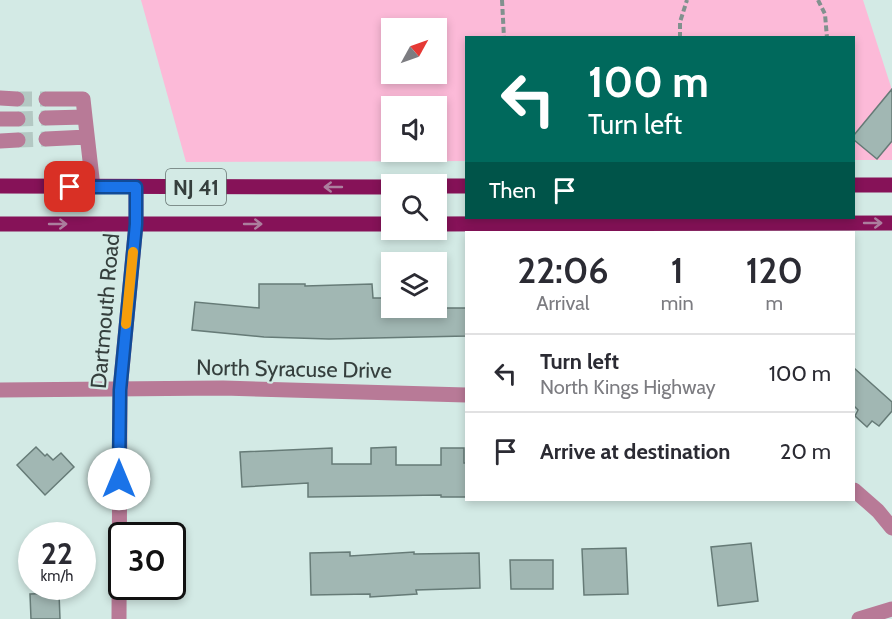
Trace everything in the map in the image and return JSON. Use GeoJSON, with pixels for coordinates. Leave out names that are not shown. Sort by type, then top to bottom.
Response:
{"type":"FeatureCollection","features":[{"type":"Feature","properties":{"kind":"main road"},"geometry":{"type":"LineString","coordinates":[[855,185],[892,185]]}},
{"type":"Feature","properties":{"kind":"main road","name":"NJ 41"},"geometry":{"type":"LineString","coordinates":[[0,186],[381,187]]}},
{"type":"Feature","properties":{"kind":"main road"},"geometry":{"type":"LineString","coordinates":[[447,186],[465,186]]}},
{"type":"Feature","properties":{"kind":"main road"},"geometry":{"type":"LineString","coordinates":[[447,224],[892,223]]}},
{"type":"Feature","properties":{"kind":"main road","name":"NJ 41"},"geometry":{"type":"LineString","coordinates":[[0,224],[381,224]]}},
{"type":"Feature","properties":{"kind":"street"},"geometry":{"type":"LineString","coordinates":[[0,98],[17,99]]}},
{"type":"Feature","properties":{"kind":"street"},"geometry":{"type":"LineString","coordinates":[[46,99],[83,99],[93,187]]}},
{"type":"Feature","properties":{"kind":"street"},"geometry":{"type":"LineString","coordinates":[[46,118],[85,117]]}},
{"type":"Feature","properties":{"kind":"street"},"geometry":{"type":"LineString","coordinates":[[0,119],[18,119]]}},
{"type":"Feature","properties":{"kind":"street"},"geometry":{"type":"LineString","coordinates":[[46,139],[87,137]]}},
{"type":"Feature","properties":{"kind":"street"},"geometry":{"type":"LineString","coordinates":[[0,141],[18,140]]}},
{"type":"Feature","properties":{"kind":"street","name":"Dartmouth Road"},"geometry":{"type":"LineString","coordinates":[[119,619],[120,390],[136,224],[136,187]]}},
{"type":"Feature","properties":{"kind":"street","name":"North Syracuse Drive"},"geometry":{"type":"LineString","coordinates":[[0,390],[223,388],[465,395]]}},
{"type":"Feature","properties":{"kind":"street"},"geometry":{"type":"LineString","coordinates":[[855,490],[892,528]]}},
{"type":"Feature","properties":{"kind":"street"},"geometry":{"type":"LineString","coordinates":[[860,619],[892,609]]}},
{"type":"Feature","properties":{"kind":"path"},"geometry":{"type":"LineString","coordinates":[[502,0],[504,36]]}},
{"type":"Feature","properties":{"kind":"path"},"geometry":{"type":"LineString","coordinates":[[680,36],[680,22],[687,0]]}},
{"type":"Feature","properties":{"kind":"path"},"geometry":{"type":"LineString","coordinates":[[818,0],[825,14],[827,36]]}},
{"type":"Feature","properties":{"kind":"shaded area"},"geometry":{"type":"Polygon","coordinates":[[[141,0],[863,0],[892,90],[892,160],[855,160],[855,36],[465,36],[465,161],[447,161],[447,96],[381,96],[381,161],[186,162],[141,0]]]}},
{"type":"Feature","properties":{"kind":"building"},"geometry":{"type":"Polygon","coordinates":[[[892,89],[892,141],[877,159],[855,141],[855,134],[892,89]]]}},
{"type":"Feature","properties":{"kind":"building"},"geometry":{"type":"Polygon","coordinates":[[[259,284],[305,284],[305,286],[372,284],[373,298],[381,298],[381,318],[447,318],[447,308],[465,308],[465,336],[329,339],[264,337],[192,330],[195,302],[259,308],[259,284]]]}},
{"type":"Feature","properties":{"kind":"building"},"geometry":{"type":"Polygon","coordinates":[[[855,369],[892,402],[892,411],[879,426],[872,421],[867,427],[855,416],[858,410],[855,407],[855,369]]]}},
{"type":"Feature","properties":{"kind":"building"},"geometry":{"type":"Polygon","coordinates":[[[36,447],[53,460],[61,453],[74,467],[45,495],[17,465],[36,447]]]}},
{"type":"Feature","properties":{"kind":"building"},"geometry":{"type":"Polygon","coordinates":[[[396,447],[396,465],[441,465],[441,448],[464,448],[465,497],[441,497],[441,495],[308,497],[308,483],[242,487],[240,452],[332,448],[332,464],[371,464],[371,448],[396,447]]]}},
{"type":"Feature","properties":{"kind":"building"},"geometry":{"type":"Polygon","coordinates":[[[751,543],[758,601],[718,606],[711,547],[751,543]]]}},
{"type":"Feature","properties":{"kind":"building"},"geometry":{"type":"Polygon","coordinates":[[[626,548],[628,594],[584,595],[582,549],[626,548]]]}},
{"type":"Feature","properties":{"kind":"building"},"geometry":{"type":"Polygon","coordinates":[[[350,552],[350,556],[414,552],[414,554],[479,553],[480,588],[416,590],[417,594],[370,597],[370,594],[311,595],[310,553],[350,552]]]}},
{"type":"Feature","properties":{"kind":"building"},"geometry":{"type":"Polygon","coordinates":[[[510,560],[553,560],[553,589],[511,589],[510,560]]]}},
{"type":"Feature","properties":{"kind":"building"},"geometry":{"type":"Polygon","coordinates":[[[30,600],[59,600],[60,619],[31,619],[30,600]]]}},
{"type":"Feature","properties":{"kind":"tunnel"},"geometry":{"type":"LineString","coordinates":[[17,99],[46,99]]}},
{"type":"Feature","properties":{"kind":"tunnel"},"geometry":{"type":"LineString","coordinates":[[18,119],[46,118]]}},
{"type":"Feature","properties":{"kind":"tunnel"},"geometry":{"type":"LineString","coordinates":[[18,140],[46,139]]}},
{"type":"Feature","properties":{"kind":"slow traffic"},"geometry":{"type":"LineString","coordinates":[[126,324],[133,252]]}},
{"type":"Feature","properties":{"kind":"route"},"geometry":{"type":"LineString","coordinates":[[70,187],[136,187],[136,224],[120,390],[119,479]]}}]}
